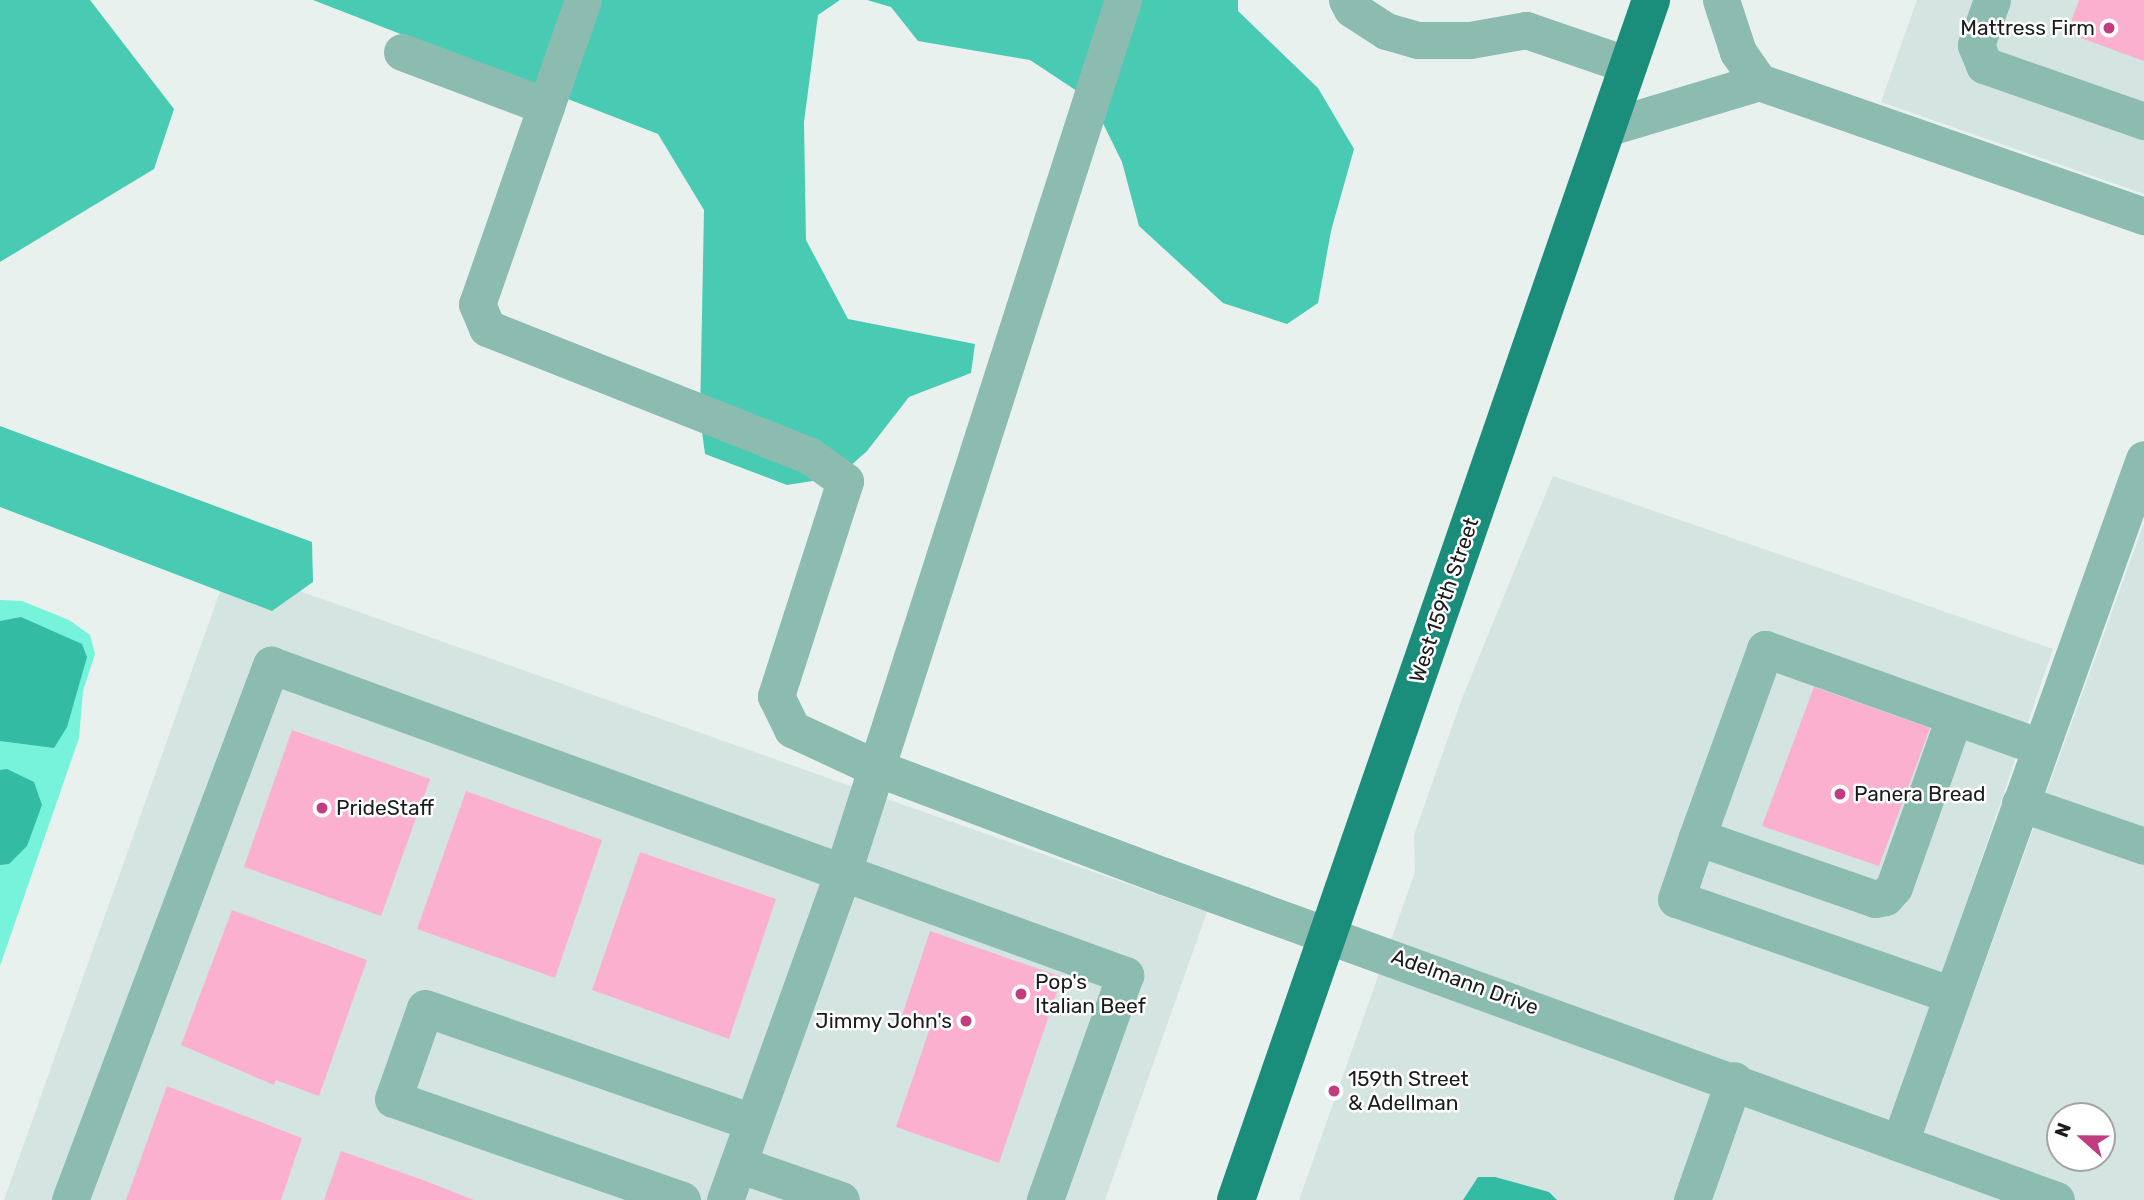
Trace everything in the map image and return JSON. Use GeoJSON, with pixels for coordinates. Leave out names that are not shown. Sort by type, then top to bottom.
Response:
{"type":"FeatureCollection","features":[{"type":"Feature","properties":{"kind":"main road","name":"West 159th Street"},"geometry":{"type":"LineString","coordinates":[[1236,1200],[1651,0]]}},
{"type":"Feature","properties":{"kind":"street"},"geometry":{"type":"LineString","coordinates":[[402,52],[546,106],[583,0]]}},
{"type":"Feature","properties":{"kind":"street"},"geometry":{"type":"LineString","coordinates":[[725,1200],[843,872],[874,767],[1123,0]]}},
{"type":"Feature","properties":{"kind":"street"},"geometry":{"type":"LineString","coordinates":[[1347,0],[1352,9],[1386,31],[1417,40],[1470,40],[1522,15],[1628,65]]}},
{"type":"Feature","properties":{"kind":"street"},"geometry":{"type":"LineString","coordinates":[[1721,0],[1738,52],[1759,82],[2144,216]]}},
{"type":"Feature","properties":{"kind":"street"},"geometry":{"type":"LineString","coordinates":[[1992,0],[1976,44],[1984,65],[2144,121]]}},
{"type":"Feature","properties":{"kind":"street"},"geometry":{"type":"LineString","coordinates":[[1606,128],[1759,82]]}},
{"type":"Feature","properties":{"kind":"street","name":"Adelmann Drive"},"geometry":{"type":"LineString","coordinates":[[546,106],[477,304],[487,328],[810,456],[845,481],[776,696],[792,729],[874,767],[2056,1200]]}},
{"type":"Feature","properties":{"kind":"street"},"geometry":{"type":"LineString","coordinates":[[1899,1142],[2040,747],[2134,519],[2144,459]]}},
{"type":"Feature","properties":{"kind":"street"},"geometry":{"type":"LineString","coordinates":[[1952,995],[1676,899],[1698,836],[1765,649],[2040,747]]}},
{"type":"Feature","properties":{"kind":"street"},"geometry":{"type":"LineString","coordinates":[[70,1200],[271,665],[1125,975],[1045,1200]]}},
{"type":"Feature","properties":{"kind":"street"},"geometry":{"type":"LineString","coordinates":[[1698,836],[1875,899],[1885,897],[1894,887],[1954,718]]}},
{"type":"Feature","properties":{"kind":"street"},"geometry":{"type":"LineString","coordinates":[[2020,803],[2144,846]]}},
{"type":"Feature","properties":{"kind":"street"},"geometry":{"type":"LineString","coordinates":[[682,1200],[393,1099],[425,1008],[753,1122]]}},
{"type":"Feature","properties":{"kind":"street"},"geometry":{"type":"LineString","coordinates":[[1692,1200],[1734,1080]]}},
{"type":"Feature","properties":{"kind":"street"},"geometry":{"type":"LineString","coordinates":[[738,1164],[841,1200]]}},
{"type":"Feature","properties":{"kind":"shaded area"},"geometry":{"type":"Polygon","coordinates":[[[0,0],[90,0],[174,109],[154,169],[0,262],[0,0]]]}},
{"type":"Feature","properties":{"kind":"shaded area"},"geometry":{"type":"Polygon","coordinates":[[[313,0],[840,0],[818,15],[804,122],[806,240],[848,319],[975,344],[971,373],[909,397],[867,451],[838,477],[787,485],[705,454],[700,417],[704,210],[658,134],[313,0]]]}},
{"type":"Feature","properties":{"kind":"shaded area"},"geometry":{"type":"Polygon","coordinates":[[[867,0],[1238,0],[1238,11],[1318,88],[1354,149],[1331,231],[1318,303],[1287,324],[1223,303],[1139,226],[1122,162],[1092,101],[1030,60],[918,41],[891,7],[867,0]]]}},
{"type":"Feature","properties":{"kind":"shaded area"},"geometry":{"type":"Polygon","coordinates":[[[1917,0],[2144,0],[2144,194],[1881,102],[1917,0]]]}},
{"type":"Feature","properties":{"kind":"shaded area"},"geometry":{"type":"Polygon","coordinates":[[[0,426],[312,542],[313,582],[272,611],[0,507],[0,426]]]}},
{"type":"Feature","properties":{"kind":"shaded area"},"geometry":{"type":"Polygon","coordinates":[[[1553,476],[2053,649],[1906,1080],[1938,1092],[2144,523],[2144,1200],[1299,1200],[1415,872],[1414,835],[1461,701],[1553,476]]]}},
{"type":"Feature","properties":{"kind":"shaded area"},"geometry":{"type":"Polygon","coordinates":[[[229,566],[1207,912],[1105,1200],[4,1200],[229,566]]]}},
{"type":"Feature","properties":{"kind":"shaded area"},"geometry":{"type":"Polygon","coordinates":[[[0,600],[22,601],[69,620],[90,635],[95,654],[83,691],[79,738],[0,966],[0,600]]]}},
{"type":"Feature","properties":{"kind":"shaded area"},"geometry":{"type":"Polygon","coordinates":[[[21,617],[82,644],[87,657],[67,727],[54,748],[0,741],[0,621],[21,617]]]}},
{"type":"Feature","properties":{"kind":"shaded area"},"geometry":{"type":"Polygon","coordinates":[[[7,769],[34,782],[42,805],[27,846],[9,864],[0,865],[0,770],[7,769]]]}},
{"type":"Feature","properties":{"kind":"shaded area"},"geometry":{"type":"Polygon","coordinates":[[[1478,1177],[1495,1177],[1549,1192],[1557,1200],[1463,1200],[1478,1177]]]}},
{"type":"Feature","properties":{"kind":"building"},"geometry":{"type":"Polygon","coordinates":[[[2079,0],[2144,0],[2144,61],[2067,33],[2079,0]]]}},
{"type":"Feature","properties":{"kind":"building"},"geometry":{"type":"Polygon","coordinates":[[[1814,687],[1930,728],[1879,866],[1762,826],[1814,687]]]}},
{"type":"Feature","properties":{"kind":"building"},"geometry":{"type":"Polygon","coordinates":[[[292,730],[430,779],[381,916],[244,867],[292,730]]]}},
{"type":"Feature","properties":{"kind":"building"},"geometry":{"type":"Polygon","coordinates":[[[466,791],[602,840],[555,978],[417,929],[466,791]]]}},
{"type":"Feature","properties":{"kind":"building"},"geometry":{"type":"Polygon","coordinates":[[[640,852],[776,899],[729,1039],[592,990],[640,852]]]}},
{"type":"Feature","properties":{"kind":"building"},"geometry":{"type":"Polygon","coordinates":[[[232,910],[367,960],[319,1096],[276,1080],[274,1085],[181,1045],[232,910]]]}},
{"type":"Feature","properties":{"kind":"building"},"geometry":{"type":"Polygon","coordinates":[[[930,931],[1062,977],[999,1163],[896,1127],[929,1031],[900,1022],[930,931]]]}},
{"type":"Feature","properties":{"kind":"building"},"geometry":{"type":"Polygon","coordinates":[[[167,1086],[302,1138],[281,1200],[126,1200],[167,1086]]]}},
{"type":"Feature","properties":{"kind":"building"},"geometry":{"type":"Polygon","coordinates":[[[341,1151],[423,1180],[474,1200],[324,1200],[341,1151]]]}},
{"type":"Feature","properties":{"kind":"place","name":"Mattress Firm"},"geometry":{"type":"Point","coordinates":[2109,28]}},
{"type":"Feature","properties":{"kind":"place","name":"Panera Bread"},"geometry":{"type":"Point","coordinates":[1840,794]}},
{"type":"Feature","properties":{"kind":"place","name":"PrideStaff"},"geometry":{"type":"Point","coordinates":[322,808]}},
{"type":"Feature","properties":{"kind":"place","name":"Pop's Italian Beef"},"geometry":{"type":"Point","coordinates":[1021,994]}},
{"type":"Feature","properties":{"kind":"place","name":"Jimmy John's"},"geometry":{"type":"Point","coordinates":[966,1021]}},
{"type":"Feature","properties":{"kind":"place","name":"159th Street & Adellman"},"geometry":{"type":"Point","coordinates":[1334,1091]}}]}
